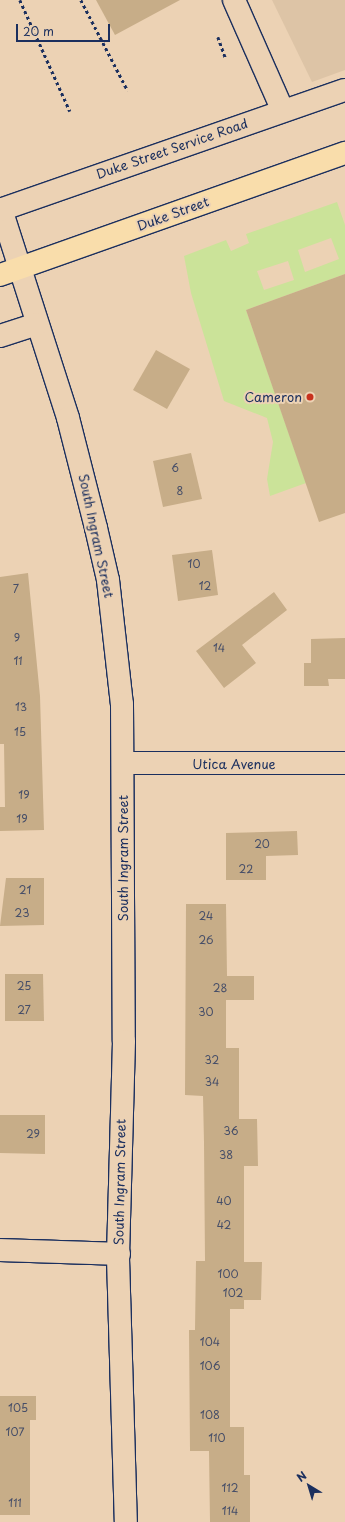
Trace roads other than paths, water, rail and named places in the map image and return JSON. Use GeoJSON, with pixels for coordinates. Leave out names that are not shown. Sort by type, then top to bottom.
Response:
{"type":"FeatureCollection","features":[{"type":"Feature","properties":{"kind":"main road","name":"Duke Street"},"geometry":{"type":"LineString","coordinates":[[9,272],[345,153]]}},
{"type":"Feature","properties":{"kind":"street"},"geometry":{"type":"LineString","coordinates":[[234,0],[283,111]]}},
{"type":"Feature","properties":{"kind":"street","name":"Duke Street Service Road"},"geometry":{"type":"LineString","coordinates":[[0,209],[345,90]]}},
{"type":"Feature","properties":{"kind":"street","name":"South Ingram Street"},"geometry":{"type":"LineString","coordinates":[[0,209],[9,272],[37,324],[68,418],[108,580],[122,704],[124,1041],[119,1254],[126,1522]]}},
{"type":"Feature","properties":{"kind":"street"},"geometry":{"type":"LineString","coordinates":[[0,336],[37,324]]}},
{"type":"Feature","properties":{"kind":"street","name":"Utica Avenue"},"geometry":{"type":"LineString","coordinates":[[123,763],[345,763]]}},
{"type":"Feature","properties":{"kind":"street"},"geometry":{"type":"LineString","coordinates":[[0,1250],[119,1254]]}},
{"type":"Feature","properties":{"kind":"place","name":"Cameron"},"geometry":{"type":"Point","coordinates":[310,397]}}]}
